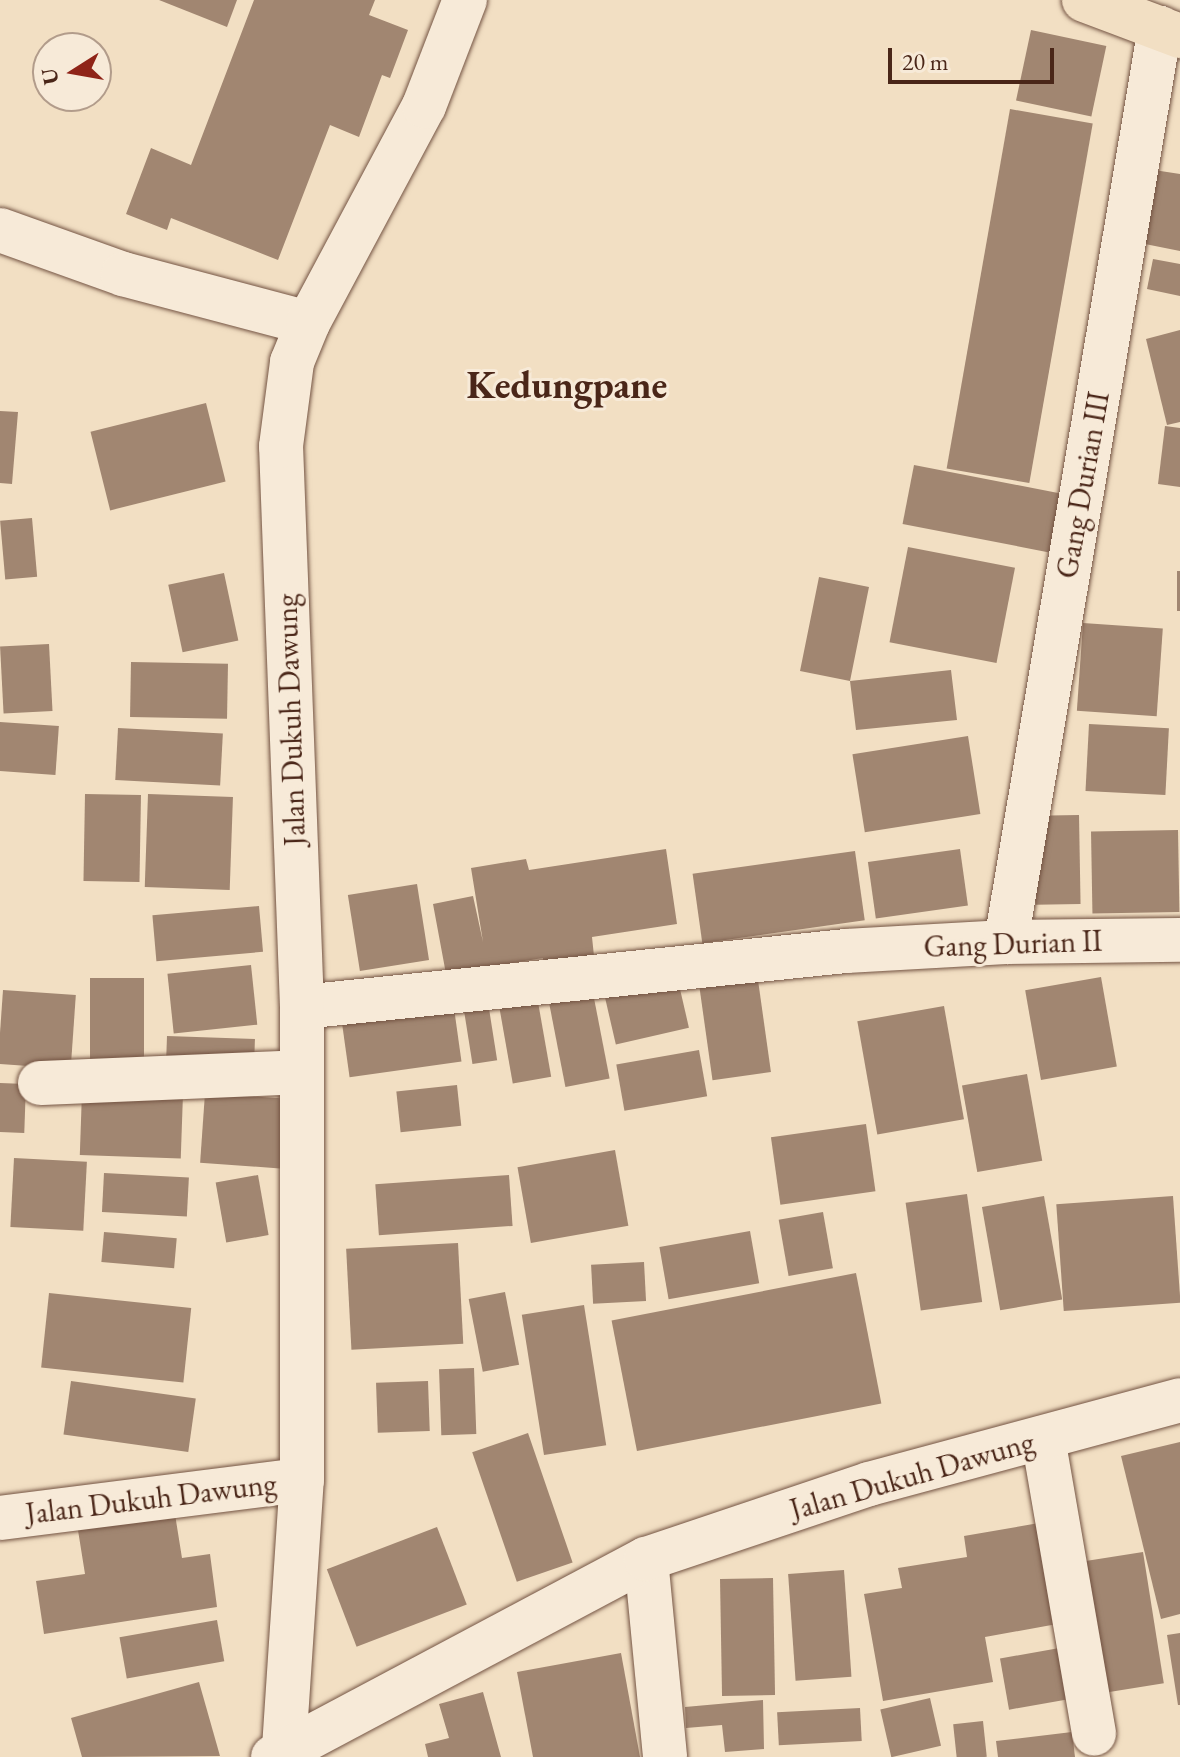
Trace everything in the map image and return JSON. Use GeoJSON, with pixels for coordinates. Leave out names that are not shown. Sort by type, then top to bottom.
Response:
{"type":"FeatureCollection","features":[{"type":"Feature","properties":{"kind":"main road"},"geometry":{"type":"LineString","coordinates":[[1084,0],[1170,32]]}},
{"type":"Feature","properties":{"kind":"street","name":"Jalan Dukuh Dawung"},"geometry":{"type":"LineString","coordinates":[[278,1753],[302,1480],[302,1007],[281,446],[292,362],[308,323],[424,106],[465,0]]}},
{"type":"Feature","properties":{"kind":"street","name":"Gang Durian III"},"geometry":{"type":"LineString","coordinates":[[1006,942],[1170,32]]}},
{"type":"Feature","properties":{"kind":"street"},"geometry":{"type":"LineString","coordinates":[[0,230],[123,274],[308,323]]}},
{"type":"Feature","properties":{"kind":"street","name":"Gang Durian II"},"geometry":{"type":"LineString","coordinates":[[302,1007],[846,951],[1006,942],[1180,940]]}},
{"type":"Feature","properties":{"kind":"street"},"geometry":{"type":"LineString","coordinates":[[40,1083],[301,1072]]}},
{"type":"Feature","properties":{"kind":"street","name":"Jalan Dukuh Dawung"},"geometry":{"type":"LineString","coordinates":[[278,1753],[646,1559],[869,1484],[1180,1400]]}},
{"type":"Feature","properties":{"kind":"street"},"geometry":{"type":"LineString","coordinates":[[1043,1438],[1094,1734]]}},
{"type":"Feature","properties":{"kind":"street","name":"Jalan Dukuh Dawung"},"geometry":{"type":"LineString","coordinates":[[0,1518],[302,1480]]}},
{"type":"Feature","properties":{"kind":"street"},"geometry":{"type":"LineString","coordinates":[[646,1559],[665,1757]]}},
{"type":"Feature","properties":{"kind":"building"},"geometry":{"type":"Polygon","coordinates":[[[159,0],[237,0],[227,27],[159,0]]]}},
{"type":"Feature","properties":{"kind":"building"},"geometry":{"type":"Polygon","coordinates":[[[254,0],[375,0],[369,15],[408,30],[390,78],[382,75],[359,137],[330,125],[278,260],[171,218],[167,230],[126,214],[151,148],[191,165],[254,0]]]}},
{"type":"Feature","properties":{"kind":"building"},"geometry":{"type":"Polygon","coordinates":[[[1031,30],[1106,46],[1091,116],[1016,100],[1031,30]]]}},
{"type":"Feature","properties":{"kind":"building"},"geometry":{"type":"Polygon","coordinates":[[[1010,109],[1093,124],[1029,483],[947,468],[1010,109]]]}},
{"type":"Feature","properties":{"kind":"building"},"geometry":{"type":"Polygon","coordinates":[[[1154,170],[1180,174],[1180,251],[1140,243],[1154,170]]]}},
{"type":"Feature","properties":{"kind":"building"},"geometry":{"type":"Polygon","coordinates":[[[1153,259],[1180,264],[1180,296],[1147,289],[1153,259]]]}},
{"type":"Feature","properties":{"kind":"building"},"geometry":{"type":"Polygon","coordinates":[[[1180,330],[1180,422],[1167,425],[1146,339],[1180,330]]]}},
{"type":"Feature","properties":{"kind":"building"},"geometry":{"type":"Polygon","coordinates":[[[206,403],[226,482],[110,510],[91,432],[206,403]]]}},
{"type":"Feature","properties":{"kind":"building"},"geometry":{"type":"Polygon","coordinates":[[[0,411],[18,412],[12,484],[0,483],[0,411]]]}},
{"type":"Feature","properties":{"kind":"building"},"geometry":{"type":"Polygon","coordinates":[[[1165,426],[1180,428],[1180,487],[1158,484],[1165,426]]]}},
{"type":"Feature","properties":{"kind":"building"},"geometry":{"type":"Polygon","coordinates":[[[914,465],[1063,494],[1052,553],[903,524],[914,465]]]}},
{"type":"Feature","properties":{"kind":"building"},"geometry":{"type":"Polygon","coordinates":[[[32,518],[37,577],[5,580],[0,521],[32,518]]]}},
{"type":"Feature","properties":{"kind":"building"},"geometry":{"type":"Polygon","coordinates":[[[908,547],[1015,568],[996,663],[889,642],[908,547]]]}},
{"type":"Feature","properties":{"kind":"building"},"geometry":{"type":"Polygon","coordinates":[[[1177,571],[1180,571],[1180,611],[1177,611],[1177,571]]]}},
{"type":"Feature","properties":{"kind":"building"},"geometry":{"type":"Polygon","coordinates":[[[224,573],[238,640],[183,652],[168,585],[224,573]]]}},
{"type":"Feature","properties":{"kind":"building"},"geometry":{"type":"Polygon","coordinates":[[[819,577],[869,587],[850,681],[800,671],[819,577]]]}},
{"type":"Feature","properties":{"kind":"building"},"geometry":{"type":"Polygon","coordinates":[[[1083,623],[1163,629],[1157,716],[1077,711],[1083,623]]]}},
{"type":"Feature","properties":{"kind":"building"},"geometry":{"type":"Polygon","coordinates":[[[49,644],[53,711],[4,713],[0,647],[49,644]]]}},
{"type":"Feature","properties":{"kind":"building"},"geometry":{"type":"Polygon","coordinates":[[[131,662],[228,664],[227,719],[130,717],[131,662]]]}},
{"type":"Feature","properties":{"kind":"building"},"geometry":{"type":"Polygon","coordinates":[[[951,670],[957,720],[856,730],[850,681],[951,670]]]}},
{"type":"Feature","properties":{"kind":"building"},"geometry":{"type":"Polygon","coordinates":[[[0,722],[59,726],[55,775],[0,771],[0,722]]]}},
{"type":"Feature","properties":{"kind":"building"},"geometry":{"type":"Polygon","coordinates":[[[1089,724],[1169,728],[1165,795],[1085,791],[1089,724]]]}},
{"type":"Feature","properties":{"kind":"building"},"geometry":{"type":"Polygon","coordinates":[[[118,728],[223,733],[220,785],[115,780],[118,728]]]}},
{"type":"Feature","properties":{"kind":"building"},"geometry":{"type":"Polygon","coordinates":[[[968,736],[980,814],[865,832],[852,754],[968,736]]]}},
{"type":"Feature","properties":{"kind":"building"},"geometry":{"type":"Polygon","coordinates":[[[85,794],[141,795],[139,882],[83,881],[85,794]]]}},
{"type":"Feature","properties":{"kind":"building"},"geometry":{"type":"Polygon","coordinates":[[[148,794],[233,797],[230,890],[145,887],[148,794]]]}},
{"type":"Feature","properties":{"kind":"building"},"geometry":{"type":"Polygon","coordinates":[[[1079,815],[1081,904],[1036,905],[1034,816],[1079,815]]]}},
{"type":"Feature","properties":{"kind":"building"},"geometry":{"type":"Polygon","coordinates":[[[1178,830],[1179,912],[1092,914],[1091,832],[1178,830]]]}},
{"type":"Feature","properties":{"kind":"building"},"geometry":{"type":"Polygon","coordinates":[[[666,849],[677,924],[592,937],[594,956],[543,963],[543,958],[446,974],[433,904],[473,896],[483,942],[471,868],[526,859],[529,870],[666,849]]]}},
{"type":"Feature","properties":{"kind":"building"},"geometry":{"type":"Polygon","coordinates":[[[960,849],[968,905],[876,918],[868,862],[960,849]]]}},
{"type":"Feature","properties":{"kind":"building"},"geometry":{"type":"Polygon","coordinates":[[[855,851],[865,920],[702,943],[693,874],[855,851]]]}},
{"type":"Feature","properties":{"kind":"building"},"geometry":{"type":"Polygon","coordinates":[[[417,884],[429,960],[360,971],[348,895],[417,884]]]}},
{"type":"Feature","properties":{"kind":"building"},"geometry":{"type":"Polygon","coordinates":[[[259,906],[263,952],[156,961],[152,915],[259,906]]]}},
{"type":"Feature","properties":{"kind":"building"},"geometry":{"type":"Polygon","coordinates":[[[251,965],[257,1025],[174,1033],[167,974],[251,965]]]}},
{"type":"Feature","properties":{"kind":"building"},"geometry":{"type":"Polygon","coordinates":[[[677,976],[689,1028],[616,1045],[604,993],[677,976]]]}},
{"type":"Feature","properties":{"kind":"building"},"geometry":{"type":"Polygon","coordinates":[[[1101,977],[1117,1067],[1041,1080],[1025,990],[1101,977]]]}},
{"type":"Feature","properties":{"kind":"building"},"geometry":{"type":"Polygon","coordinates":[[[90,978],[144,978],[144,1072],[90,1072],[90,978]]]}},
{"type":"Feature","properties":{"kind":"building"},"geometry":{"type":"Polygon","coordinates":[[[758,980],[771,1072],[713,1080],[700,988],[758,980]]]}},
{"type":"Feature","properties":{"kind":"building"},"geometry":{"type":"Polygon","coordinates":[[[3,990],[76,995],[71,1069],[0,1064],[3,990]]]}},
{"type":"Feature","properties":{"kind":"building"},"geometry":{"type":"Polygon","coordinates":[[[593,993],[610,1078],[565,1087],[549,1002],[593,993]]]}},
{"type":"Feature","properties":{"kind":"building"},"geometry":{"type":"Polygon","coordinates":[[[487,996],[497,1060],[472,1064],[462,1000],[487,996]]]}},
{"type":"Feature","properties":{"kind":"building"},"geometry":{"type":"Polygon","coordinates":[[[453,1001],[461,1061],[350,1077],[341,1017],[453,1001]]]}},
{"type":"Feature","properties":{"kind":"building"},"geometry":{"type":"Polygon","coordinates":[[[538,1002],[551,1077],[513,1084],[500,1009],[538,1002]]]}},
{"type":"Feature","properties":{"kind":"building"},"geometry":{"type":"Polygon","coordinates":[[[944,1006],[964,1119],[877,1135],[857,1021],[944,1006]]]}},
{"type":"Feature","properties":{"kind":"building"},"geometry":{"type":"Polygon","coordinates":[[[167,1036],[255,1039],[254,1071],[166,1068],[167,1036]]]}},
{"type":"Feature","properties":{"kind":"building"},"geometry":{"type":"Polygon","coordinates":[[[699,1050],[707,1096],[624,1111],[616,1065],[699,1050]]]}},
{"type":"Feature","properties":{"kind":"building"},"geometry":{"type":"Polygon","coordinates":[[[1027,1074],[1042,1161],[977,1172],[962,1085],[1027,1074]]]}},
{"type":"Feature","properties":{"kind":"building"},"geometry":{"type":"Polygon","coordinates":[[[0,1083],[26,1084],[24,1133],[0,1132],[0,1083]]]}},
{"type":"Feature","properties":{"kind":"building"},"geometry":{"type":"Polygon","coordinates":[[[457,1085],[461,1126],[401,1132],[396,1091],[457,1085]]]}},
{"type":"Feature","properties":{"kind":"building"},"geometry":{"type":"Polygon","coordinates":[[[82,1092],[183,1096],[181,1158],[80,1155],[82,1092]]]}},
{"type":"Feature","properties":{"kind":"building"},"geometry":{"type":"Polygon","coordinates":[[[205,1093],[285,1099],[280,1168],[200,1163],[205,1093]]]}},
{"type":"Feature","properties":{"kind":"building"},"geometry":{"type":"Polygon","coordinates":[[[866,1124],[875,1191],[780,1205],[771,1137],[866,1124]]]}},
{"type":"Feature","properties":{"kind":"building"},"geometry":{"type":"Polygon","coordinates":[[[615,1150],[628,1226],[531,1243],[518,1167],[615,1150]]]}},
{"type":"Feature","properties":{"kind":"building"},"geometry":{"type":"Polygon","coordinates":[[[14,1158],[87,1162],[83,1231],[10,1227],[14,1158]]]}},
{"type":"Feature","properties":{"kind":"building"},"geometry":{"type":"Polygon","coordinates":[[[104,1173],[189,1177],[187,1216],[102,1212],[104,1173]]]}},
{"type":"Feature","properties":{"kind":"building"},"geometry":{"type":"Polygon","coordinates":[[[258,1175],[269,1235],[226,1243],[216,1182],[258,1175]]]}},
{"type":"Feature","properties":{"kind":"building"},"geometry":{"type":"Polygon","coordinates":[[[509,1175],[513,1226],[379,1235],[375,1184],[509,1175]]]}},
{"type":"Feature","properties":{"kind":"building"},"geometry":{"type":"Polygon","coordinates":[[[967,1194],[982,1302],[921,1311],[906,1203],[967,1194]]]}},
{"type":"Feature","properties":{"kind":"building"},"geometry":{"type":"Polygon","coordinates":[[[1044,1196],[1062,1299],[1000,1310],[982,1207],[1044,1196]]]}},
{"type":"Feature","properties":{"kind":"building"},"geometry":{"type":"Polygon","coordinates":[[[1173,1196],[1180,1303],[1064,1311],[1056,1204],[1173,1196]]]}},
{"type":"Feature","properties":{"kind":"building"},"geometry":{"type":"Polygon","coordinates":[[[823,1212],[833,1268],[789,1276],[779,1220],[823,1212]]]}},
{"type":"Feature","properties":{"kind":"building"},"geometry":{"type":"Polygon","coordinates":[[[750,1231],[759,1283],[669,1299],[659,1247],[750,1231]]]}},
{"type":"Feature","properties":{"kind":"building"},"geometry":{"type":"Polygon","coordinates":[[[104,1232],[177,1238],[174,1268],[101,1262],[104,1232]]]}},
{"type":"Feature","properties":{"kind":"building"},"geometry":{"type":"Polygon","coordinates":[[[458,1243],[463,1344],[351,1350],[346,1249],[458,1243]]]}},
{"type":"Feature","properties":{"kind":"building"},"geometry":{"type":"Polygon","coordinates":[[[644,1262],[646,1301],[593,1304],[591,1265],[644,1262]]]}},
{"type":"Feature","properties":{"kind":"building"},"geometry":{"type":"Polygon","coordinates":[[[856,1273],[881,1404],[637,1451],[612,1321],[856,1273]]]}},
{"type":"Feature","properties":{"kind":"building"},"geometry":{"type":"Polygon","coordinates":[[[505,1292],[519,1365],[483,1372],[469,1299],[505,1292]]]}},
{"type":"Feature","properties":{"kind":"building"},"geometry":{"type":"Polygon","coordinates":[[[49,1293],[191,1308],[183,1383],[41,1368],[49,1293]]]}},
{"type":"Feature","properties":{"kind":"building"},"geometry":{"type":"Polygon","coordinates":[[[584,1305],[606,1445],[544,1455],[522,1315],[584,1305]]]}},
{"type":"Feature","properties":{"kind":"building"},"geometry":{"type":"Polygon","coordinates":[[[474,1368],[476,1434],[441,1435],[439,1369],[474,1368]]]}},
{"type":"Feature","properties":{"kind":"building"},"geometry":{"type":"Polygon","coordinates":[[[71,1381],[196,1399],[188,1452],[63,1434],[71,1381]]]}},
{"type":"Feature","properties":{"kind":"building"},"geometry":{"type":"Polygon","coordinates":[[[428,1381],[430,1431],[378,1433],[376,1383],[428,1381]]]}},
{"type":"Feature","properties":{"kind":"building"},"geometry":{"type":"Polygon","coordinates":[[[528,1433],[573,1563],[517,1582],[472,1452],[528,1433]]]}},
{"type":"Feature","properties":{"kind":"building"},"geometry":{"type":"Polygon","coordinates":[[[1180,1442],[1180,1614],[1161,1619],[1121,1456],[1180,1442]]]}},
{"type":"Feature","properties":{"kind":"building"},"geometry":{"type":"Polygon","coordinates":[[[174,1508],[182,1558],[210,1554],[217,1607],[44,1634],[36,1581],[85,1574],[77,1524],[174,1508]]]}},
{"type":"Feature","properties":{"kind":"building"},"geometry":{"type":"Polygon","coordinates":[[[1039,1523],[1057,1624],[985,1637],[993,1682],[883,1701],[864,1594],[902,1588],[898,1568],[967,1557],[964,1536],[1039,1523]]]}},
{"type":"Feature","properties":{"kind":"building"},"geometry":{"type":"Polygon","coordinates":[[[437,1527],[467,1604],[357,1647],[327,1569],[437,1527]]]}},
{"type":"Feature","properties":{"kind":"building"},"geometry":{"type":"Polygon","coordinates":[[[1143,1552],[1164,1683],[1091,1695],[1070,1564],[1143,1552]]]}},
{"type":"Feature","properties":{"kind":"building"},"geometry":{"type":"Polygon","coordinates":[[[844,1570],[851,1677],[796,1681],[788,1574],[844,1570]]]}},
{"type":"Feature","properties":{"kind":"building"},"geometry":{"type":"Polygon","coordinates":[[[773,1578],[775,1695],[722,1696],[720,1579],[773,1578]]]}},
{"type":"Feature","properties":{"kind":"building"},"geometry":{"type":"Polygon","coordinates":[[[217,1620],[224,1661],[127,1679],[120,1637],[217,1620]]]}},
{"type":"Feature","properties":{"kind":"building"},"geometry":{"type":"Polygon","coordinates":[[[1180,1633],[1180,1705],[1178,1705],[1167,1635],[1180,1633]]]}},
{"type":"Feature","properties":{"kind":"building"},"geometry":{"type":"Polygon","coordinates":[[[1065,1647],[1074,1698],[1009,1710],[1000,1658],[1065,1647]]]}},
{"type":"Feature","properties":{"kind":"building"},"geometry":{"type":"Polygon","coordinates":[[[621,1653],[640,1757],[533,1757],[517,1672],[621,1653]]]}},
{"type":"Feature","properties":{"kind":"building"},"geometry":{"type":"Polygon","coordinates":[[[199,1682],[220,1756],[82,1757],[71,1718],[199,1682]]]}},
{"type":"Feature","properties":{"kind":"building"},"geometry":{"type":"Polygon","coordinates":[[[483,1692],[501,1757],[428,1757],[425,1744],[449,1738],[439,1704],[483,1692]]]}},
{"type":"Feature","properties":{"kind":"building"},"geometry":{"type":"Polygon","coordinates":[[[930,1698],[941,1746],[891,1757],[880,1709],[930,1698]]]}},
{"type":"Feature","properties":{"kind":"building"},"geometry":{"type":"Polygon","coordinates":[[[763,1700],[764,1749],[725,1752],[722,1725],[686,1728],[685,1707],[763,1700]]]}},
{"type":"Feature","properties":{"kind":"building"},"geometry":{"type":"Polygon","coordinates":[[[860,1708],[862,1741],[779,1745],[777,1712],[860,1708]]]}},
{"type":"Feature","properties":{"kind":"building"},"geometry":{"type":"Polygon","coordinates":[[[983,1721],[987,1757],[957,1757],[953,1724],[983,1721]]]}},
{"type":"Feature","properties":{"kind":"building"},"geometry":{"type":"Polygon","coordinates":[[[1072,1732],[1075,1757],[998,1757],[996,1741],[1072,1732]]]}},
{"type":"Feature","properties":{"kind":"district","name":"Kedungpane"},"geometry":{"type":"Point","coordinates":[567,385]}}]}
